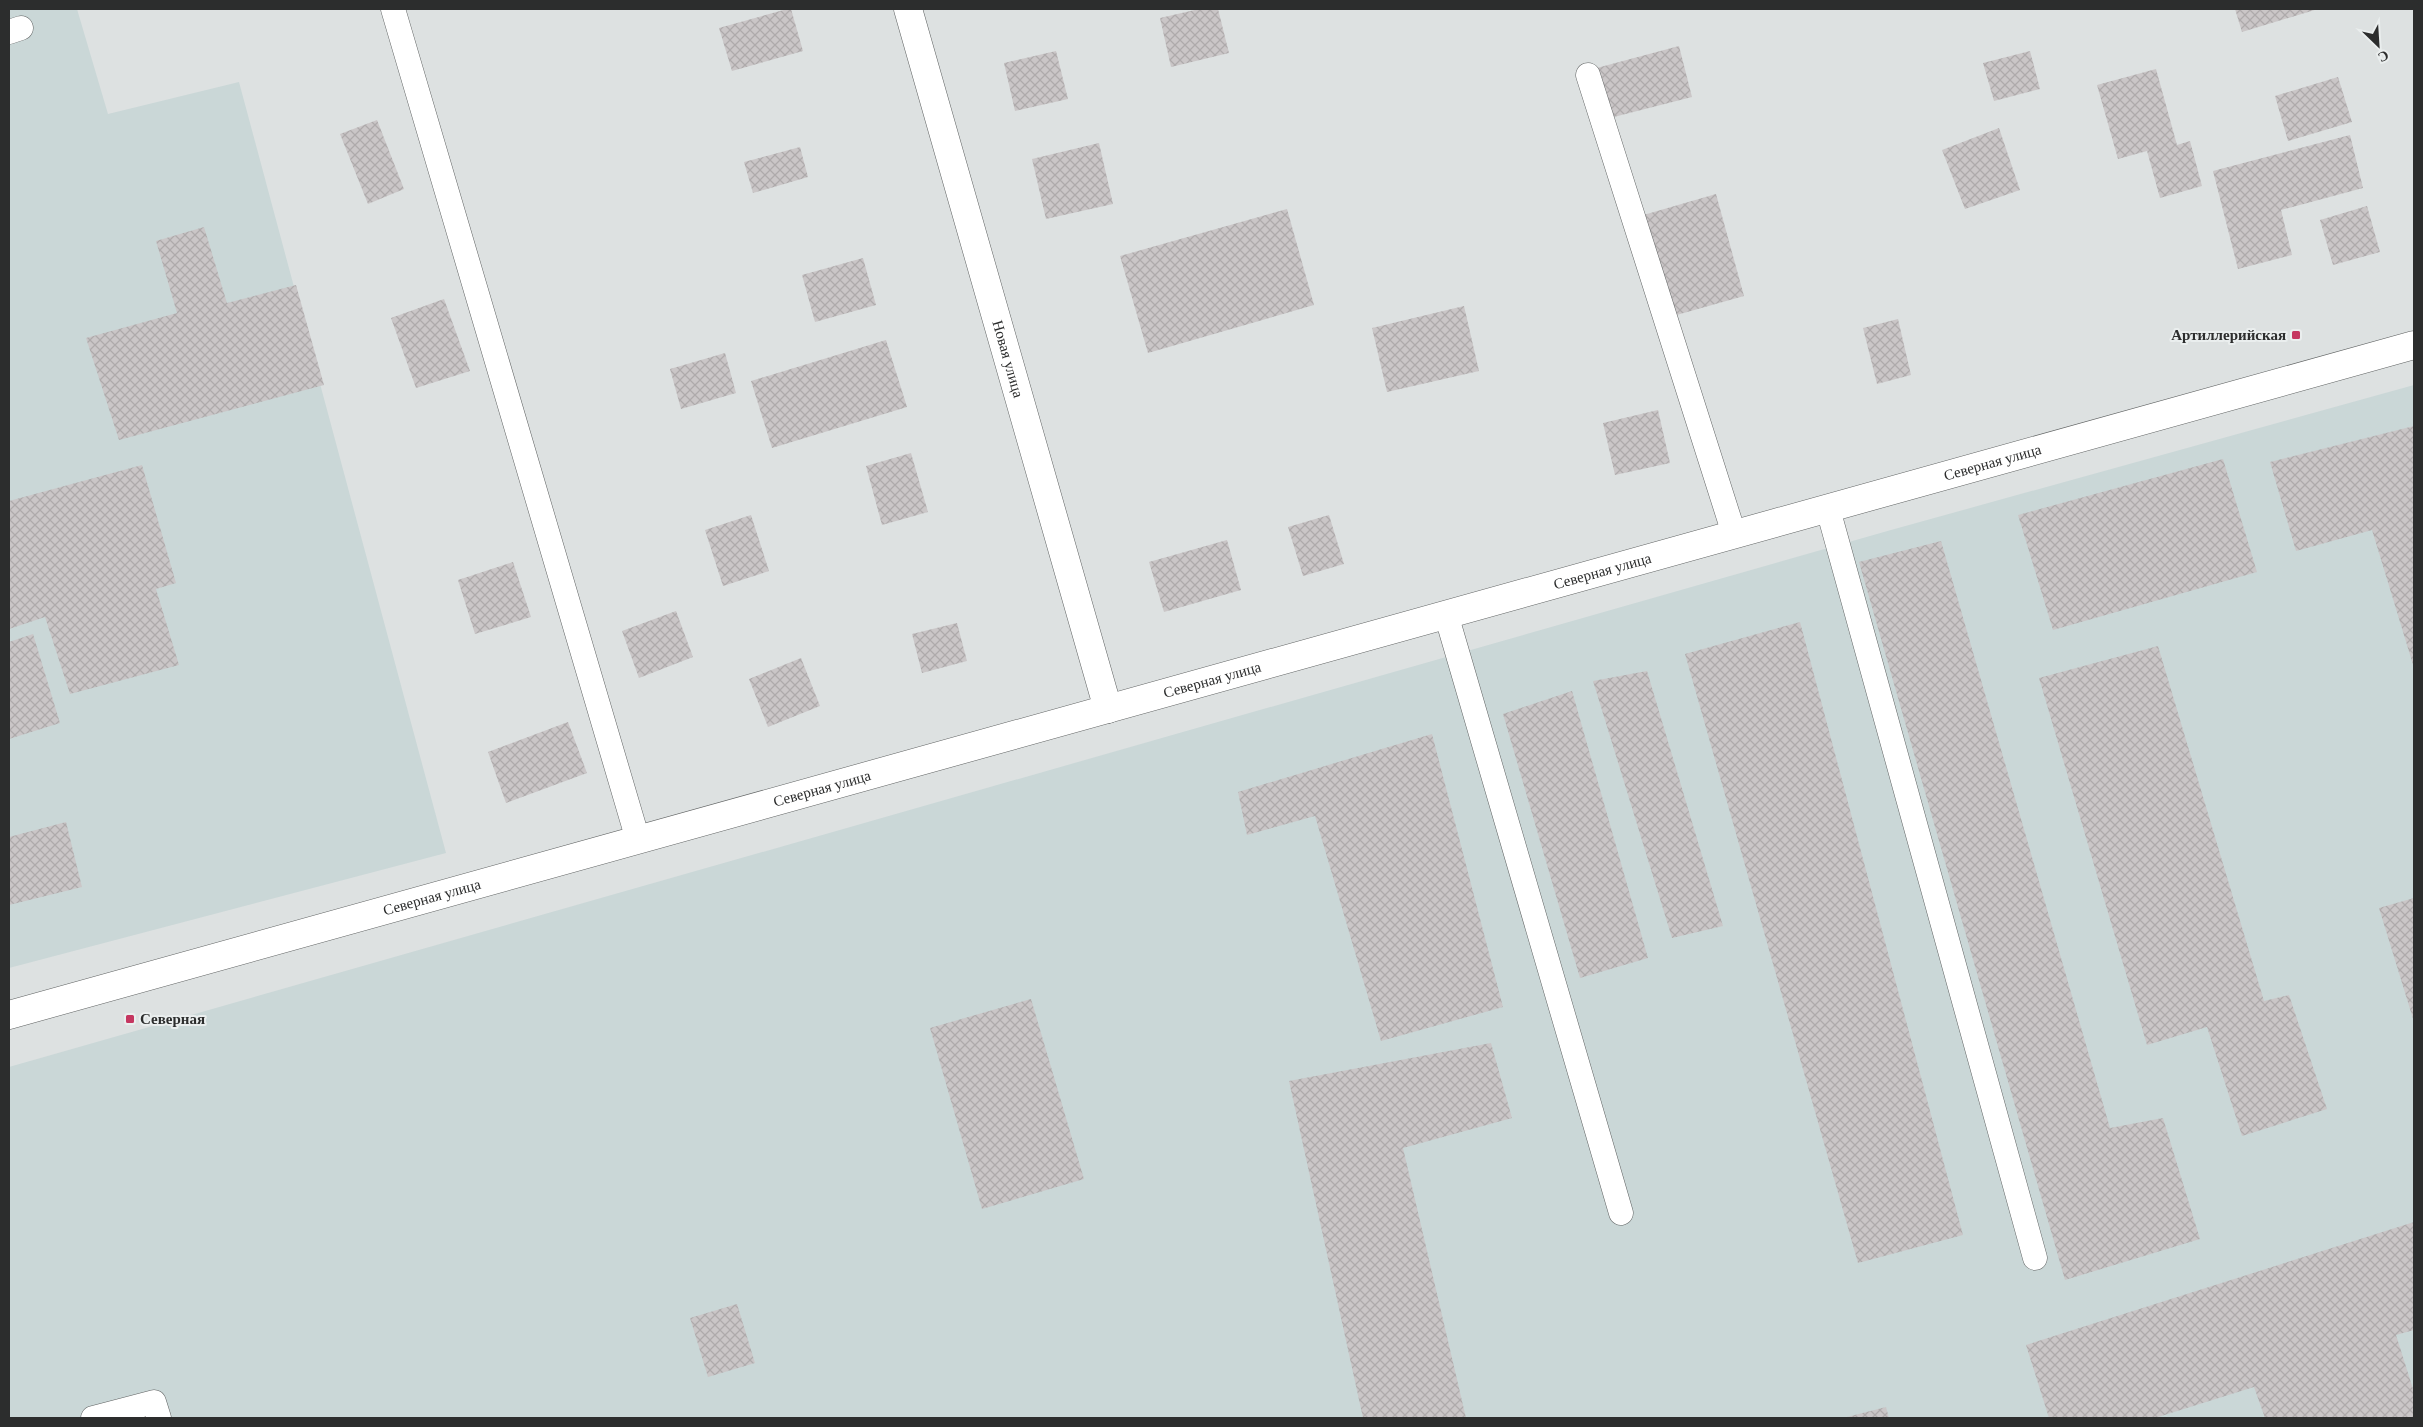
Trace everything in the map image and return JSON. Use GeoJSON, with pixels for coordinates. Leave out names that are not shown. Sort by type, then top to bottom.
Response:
{"type":"FeatureCollection","features":[{"type":"Feature","properties":{"kind":"street","name":"Новая улица"},"geometry":{"type":"LineString","coordinates":[[908,9],[1108,709]]}},
{"type":"Feature","properties":{"kind":"street","name":"Северная улица"},"geometry":{"type":"LineString","coordinates":[[9,1015],[2414,344]]}},
{"type":"Feature","properties":{"kind":"lane"},"geometry":{"type":"LineString","coordinates":[[393,9],[638,840]]}},
{"type":"Feature","properties":{"kind":"lane"},"geometry":{"type":"LineString","coordinates":[[1588,75],[1734,534]]}},
{"type":"Feature","properties":{"kind":"lane"},"geometry":{"type":"LineString","coordinates":[[1828,508],[2035,1258]]}},
{"type":"Feature","properties":{"kind":"lane"},"geometry":{"type":"LineString","coordinates":[[1446,614],[1621,1213]]}},
{"type":"Feature","properties":{"kind":"lane"},"geometry":{"type":"LineString","coordinates":[[93,1418],[154,1402],[159,1418]]}},
{"type":"Feature","properties":{"kind":"shaded area"},"geometry":{"type":"Polygon","coordinates":[[[9,9],[77,9],[108,114],[239,82],[446,853],[9,968],[9,9]]]}},
{"type":"Feature","properties":{"kind":"shaded area"},"geometry":{"type":"Polygon","coordinates":[[[2414,385],[2414,1418],[9,1418],[9,1067],[1891,530],[2414,385]]]}},
{"type":"Feature","properties":{"kind":"building"},"geometry":{"type":"Polygon","coordinates":[[[791,9],[803,51],[732,71],[719,28],[791,9]]]}},
{"type":"Feature","properties":{"kind":"building"},"geometry":{"type":"Polygon","coordinates":[[[1199,9],[1218,9],[1229,53],[1171,67],[1160,18],[1199,9]]]}},
{"type":"Feature","properties":{"kind":"building"},"geometry":{"type":"Polygon","coordinates":[[[2235,9],[2318,9],[2242,32],[2235,9]]]}},
{"type":"Feature","properties":{"kind":"building"},"geometry":{"type":"Polygon","coordinates":[[[1679,46],[1692,97],[1606,119],[1593,69],[1679,46]]]}},
{"type":"Feature","properties":{"kind":"building"},"geometry":{"type":"Polygon","coordinates":[[[1056,51],[1068,99],[1015,111],[1004,63],[1056,51]]]}},
{"type":"Feature","properties":{"kind":"building"},"geometry":{"type":"Polygon","coordinates":[[[2030,51],[2040,89],[1994,101],[1983,63],[2030,51]]]}},
{"type":"Feature","properties":{"kind":"building"},"geometry":{"type":"Polygon","coordinates":[[[2156,69],[2177,145],[2190,141],[2202,186],[2160,198],[2147,151],[2118,159],[2097,85],[2156,69]]]}},
{"type":"Feature","properties":{"kind":"building"},"geometry":{"type":"Polygon","coordinates":[[[2338,77],[2352,122],[2288,141],[2275,96],[2338,77]]]}},
{"type":"Feature","properties":{"kind":"building"},"geometry":{"type":"Polygon","coordinates":[[[377,120],[404,189],[368,204],[340,134],[377,120]]]}},
{"type":"Feature","properties":{"kind":"building"},"geometry":{"type":"Polygon","coordinates":[[[1999,128],[2020,190],[1965,209],[1942,150],[1999,128]]]}},
{"type":"Feature","properties":{"kind":"building"},"geometry":{"type":"Polygon","coordinates":[[[2350,135],[2363,188],[2281,210],[2292,255],[2238,269],[2213,171],[2350,135]]]}},
{"type":"Feature","properties":{"kind":"building"},"geometry":{"type":"Polygon","coordinates":[[[1099,143],[1113,204],[1046,219],[1032,159],[1099,143]]]}},
{"type":"Feature","properties":{"kind":"building"},"geometry":{"type":"Polygon","coordinates":[[[800,147],[808,177],[753,193],[744,162],[800,147]]]}},
{"type":"Feature","properties":{"kind":"building"},"geometry":{"type":"Polygon","coordinates":[[[1716,194],[1744,296],[1666,318],[1640,216],[1716,194]]]}},
{"type":"Feature","properties":{"kind":"building"},"geometry":{"type":"Polygon","coordinates":[[[2367,206],[2380,252],[2333,265],[2320,220],[2367,206]]]}},
{"type":"Feature","properties":{"kind":"building"},"geometry":{"type":"Polygon","coordinates":[[[1287,209],[1314,305],[1148,353],[1120,256],[1287,209]]]}},
{"type":"Feature","properties":{"kind":"building"},"geometry":{"type":"Polygon","coordinates":[[[204,227],[227,303],[296,285],[324,385],[119,440],[86,338],[177,313],[156,241],[204,227]]]}},
{"type":"Feature","properties":{"kind":"building"},"geometry":{"type":"Polygon","coordinates":[[[863,258],[876,305],[815,322],[802,275],[863,258]]]}},
{"type":"Feature","properties":{"kind":"building"},"geometry":{"type":"Polygon","coordinates":[[[444,299],[470,371],[416,388],[391,318],[444,299]]]}},
{"type":"Feature","properties":{"kind":"building"},"geometry":{"type":"Polygon","coordinates":[[[1464,306],[1479,371],[1387,392],[1372,328],[1464,306]]]}},
{"type":"Feature","properties":{"kind":"building"},"geometry":{"type":"Polygon","coordinates":[[[1898,319],[1911,375],[1877,384],[1863,328],[1898,319]]]}},
{"type":"Feature","properties":{"kind":"building"},"geometry":{"type":"Polygon","coordinates":[[[886,340],[907,407],[772,448],[751,381],[886,340]]]}},
{"type":"Feature","properties":{"kind":"building"},"geometry":{"type":"Polygon","coordinates":[[[725,353],[736,393],[681,409],[670,369],[725,353]]]}},
{"type":"Feature","properties":{"kind":"building"},"geometry":{"type":"Polygon","coordinates":[[[1658,410],[1670,463],[1615,475],[1603,423],[1658,410]]]}},
{"type":"Feature","properties":{"kind":"building"},"geometry":{"type":"Polygon","coordinates":[[[2414,426],[2414,668],[2372,530],[2296,551],[2270,462],[2414,426]]]}},
{"type":"Feature","properties":{"kind":"building"},"geometry":{"type":"Polygon","coordinates":[[[911,453],[928,512],[882,525],[866,466],[911,453]]]}},
{"type":"Feature","properties":{"kind":"building"},"geometry":{"type":"Polygon","coordinates":[[[2223,459],[2257,572],[2053,630],[2018,515],[2223,459]]]}},
{"type":"Feature","properties":{"kind":"building"},"geometry":{"type":"Polygon","coordinates":[[[142,465],[176,583],[156,589],[179,665],[70,694],[45,617],[9,629],[9,501],[142,465]]]}},
{"type":"Feature","properties":{"kind":"building"},"geometry":{"type":"Polygon","coordinates":[[[751,515],[769,571],[723,586],[705,530],[751,515]]]}},
{"type":"Feature","properties":{"kind":"building"},"geometry":{"type":"Polygon","coordinates":[[[1329,515],[1344,564],[1303,576],[1288,527],[1329,515]]]}},
{"type":"Feature","properties":{"kind":"building"},"geometry":{"type":"Polygon","coordinates":[[[1227,540],[1241,590],[1164,612],[1149,562],[1227,540]]]}},
{"type":"Feature","properties":{"kind":"building"},"geometry":{"type":"Polygon","coordinates":[[[1941,541],[2110,1128],[2163,1118],[2200,1239],[2065,1280],[1859,562],[1941,541]]]}},
{"type":"Feature","properties":{"kind":"building"},"geometry":{"type":"Polygon","coordinates":[[[513,562],[531,617],[475,634],[458,580],[513,562]]]}},
{"type":"Feature","properties":{"kind":"building"},"geometry":{"type":"Polygon","coordinates":[[[676,611],[693,657],[639,678],[622,631],[676,611]]]}},
{"type":"Feature","properties":{"kind":"building"},"geometry":{"type":"Polygon","coordinates":[[[1800,622],[1963,1235],[1858,1263],[1685,654],[1800,622]]]}},
{"type":"Feature","properties":{"kind":"building"},"geometry":{"type":"Polygon","coordinates":[[[957,623],[967,661],[922,673],[912,634],[957,623]]]}},
{"type":"Feature","properties":{"kind":"building"},"geometry":{"type":"Polygon","coordinates":[[[33,634],[60,723],[9,739],[9,642],[33,634]]]}},
{"type":"Feature","properties":{"kind":"building"},"geometry":{"type":"Polygon","coordinates":[[[2158,646],[2264,1001],[2289,995],[2327,1109],[2242,1136],[2207,1027],[2147,1045],[2039,678],[2158,646]]]}},
{"type":"Feature","properties":{"kind":"building"},"geometry":{"type":"Polygon","coordinates":[[[801,658],[820,706],[768,727],[749,679],[801,658]]]}},
{"type":"Feature","properties":{"kind":"building"},"geometry":{"type":"Polygon","coordinates":[[[1647,671],[1723,926],[1672,938],[1593,681],[1647,671]]]}},
{"type":"Feature","properties":{"kind":"building"},"geometry":{"type":"Polygon","coordinates":[[[1572,691],[1648,958],[1580,978],[1503,714],[1572,691]]]}},
{"type":"Feature","properties":{"kind":"building"},"geometry":{"type":"Polygon","coordinates":[[[568,722],[587,773],[506,803],[488,752],[568,722]]]}},
{"type":"Feature","properties":{"kind":"building"},"geometry":{"type":"Polygon","coordinates":[[[1432,734],[1503,1007],[1381,1041],[1315,816],[1247,835],[1238,792],[1432,734]]]}},
{"type":"Feature","properties":{"kind":"building"},"geometry":{"type":"Polygon","coordinates":[[[66,822],[82,887],[9,905],[9,837],[66,822]]]}},
{"type":"Feature","properties":{"kind":"building"},"geometry":{"type":"Polygon","coordinates":[[[2414,898],[2414,1022],[2379,908],[2414,898]]]}},
{"type":"Feature","properties":{"kind":"building"},"geometry":{"type":"Polygon","coordinates":[[[1031,999],[1084,1179],[982,1209],[930,1028],[1031,999]]]}},
{"type":"Feature","properties":{"kind":"building"},"geometry":{"type":"Polygon","coordinates":[[[1491,1043],[1512,1118],[1403,1148],[1466,1418],[1363,1418],[1289,1081],[1491,1043]]]}},
{"type":"Feature","properties":{"kind":"building"},"geometry":{"type":"Polygon","coordinates":[[[2414,1222],[2414,1330],[2396,1335],[2414,1392],[2414,1418],[2265,1418],[2254,1387],[2155,1418],[2049,1418],[2026,1345],[2414,1222]]]}},
{"type":"Feature","properties":{"kind":"building"},"geometry":{"type":"Polygon","coordinates":[[[737,1304],[755,1363],[708,1377],[690,1318],[737,1304]]]}},
{"type":"Feature","properties":{"kind":"building"},"geometry":{"type":"Polygon","coordinates":[[[1886,1407],[1889,1418],[1843,1418],[1886,1407]]]}},
{"type":"Feature","properties":{"kind":"place","name":"Артиллерийская"},"geometry":{"type":"Point","coordinates":[2296,335]}},
{"type":"Feature","properties":{"kind":"place","name":"Северная"},"geometry":{"type":"Point","coordinates":[130,1019]}}]}
